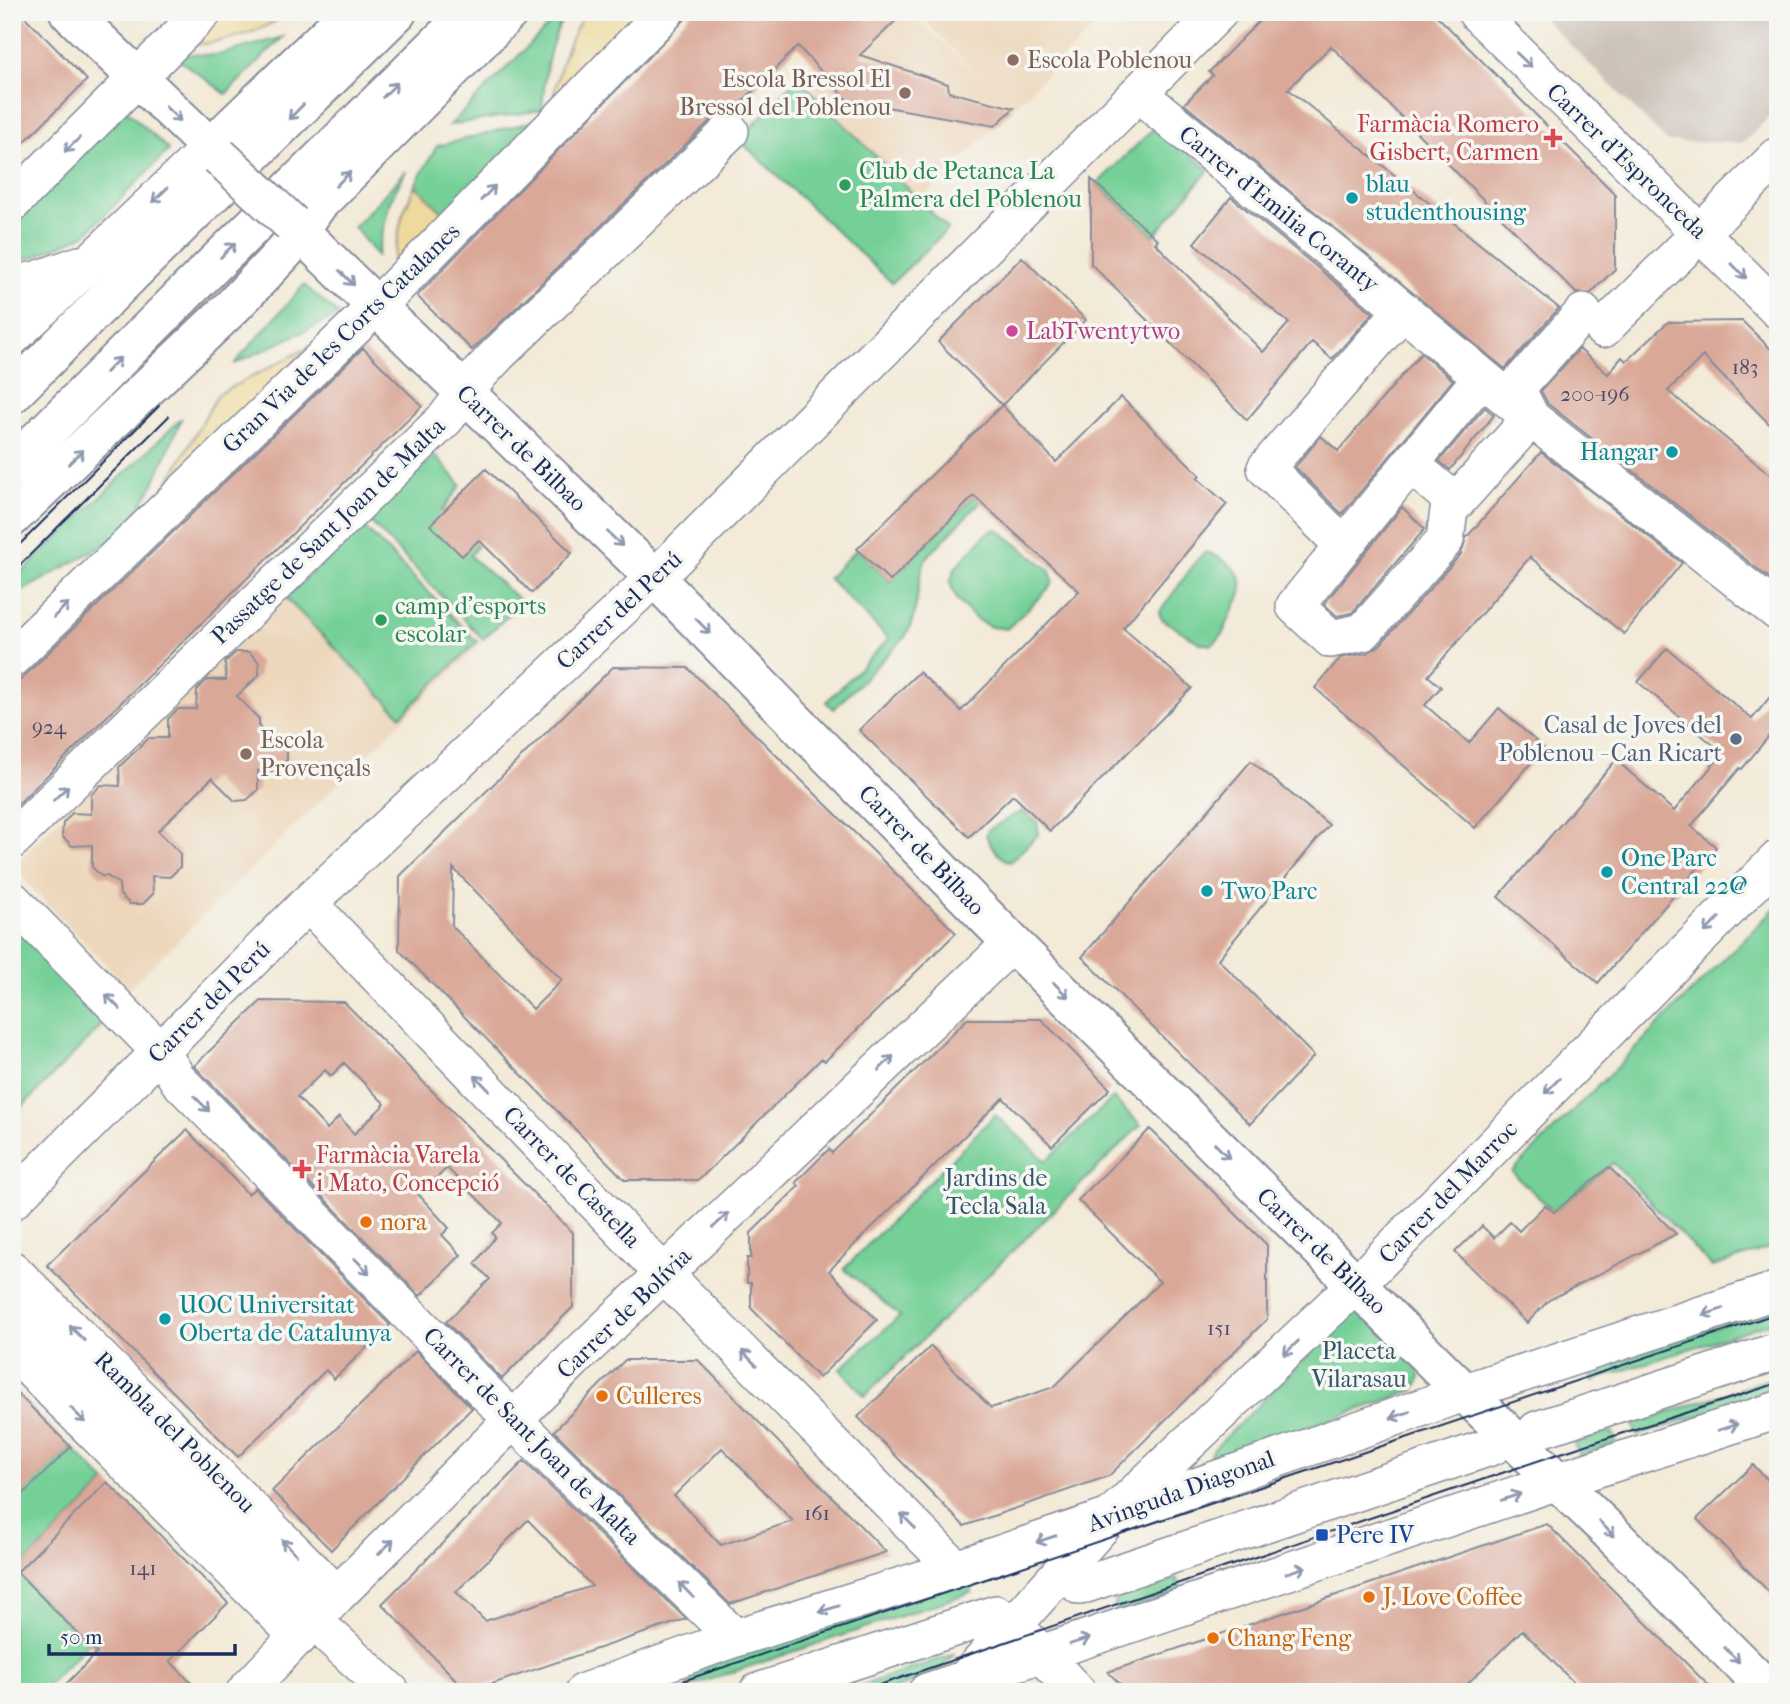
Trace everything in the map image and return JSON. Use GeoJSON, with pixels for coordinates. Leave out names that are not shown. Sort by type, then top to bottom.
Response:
{"type":"FeatureCollection","features":[{"type":"Feature","properties":{"kind":"main road","name":"Carrer de Bilbao"},"geometry":{"type":"LineString","coordinates":[[69,12],[295,227],[655,578],[1012,943],[1770,1692]]}},
{"type":"Feature","properties":{"kind":"main road"},"geometry":{"type":"LineString","coordinates":[[214,152],[351,12]]}},
{"type":"Feature","properties":{"kind":"main road"},"geometry":{"type":"LineString","coordinates":[[12,394],[397,12]]}},
{"type":"Feature","properties":{"kind":"main road"},"geometry":{"type":"LineString","coordinates":[[12,466],[470,12]]}},
{"type":"Feature","properties":{"kind":"main road"},"geometry":{"type":"LineString","coordinates":[[17,514],[234,305],[286,250],[295,227],[509,12]]}},
{"type":"Feature","properties":{"kind":"street"},"geometry":{"type":"LineString","coordinates":[[12,203],[203,12]]}},
{"type":"Feature","properties":{"kind":"street","name":"Gran Via de les Corts Catalanes"},"geometry":{"type":"LineString","coordinates":[[12,658],[376,306],[665,12]]}},
{"type":"Feature","properties":{"kind":"street","name":"Carrer del Perú"},"geometry":{"type":"LineString","coordinates":[[12,1201],[308,903],[655,578],[1219,12]]}},
{"type":"Feature","properties":{"kind":"street","name":"Carrer d'Espronceda"},"geometry":{"type":"LineString","coordinates":[[1476,12],[1778,310]]}},
{"type":"Feature","properties":{"kind":"street","name":"Carrer d'Emilia Coranty"},"geometry":{"type":"LineString","coordinates":[[1156,108],[1542,427],[1778,612]]}},
{"type":"Feature","properties":{"kind":"street","name":"Passatge de Sant Joan de Malta"},"geometry":{"type":"LineString","coordinates":[[12,840],[446,418],[499,354],[730,131]]}},
{"type":"Feature","properties":{"kind":"street"},"geometry":{"type":"LineString","coordinates":[[12,337],[89,261],[214,152]]}},
{"type":"Feature","properties":{"kind":"street"},"geometry":{"type":"LineString","coordinates":[[1699,232],[1778,156]]}},
{"type":"Feature","properties":{"kind":"street","name":"Carrer d'Emilia Coranty"},"geometry":{"type":"LineString","coordinates":[[1542,427],[1516,388],[1699,232]]}},
{"type":"Feature","properties":{"kind":"street"},"geometry":{"type":"LineString","coordinates":[[12,285],[37,280],[89,261]]}},
{"type":"Feature","properties":{"kind":"street","name":"Carrer d'Emilia Coranty"},"geometry":{"type":"LineString","coordinates":[[1344,545],[1266,468],[1403,310]]}},
{"type":"Feature","properties":{"kind":"street"},"geometry":{"type":"LineString","coordinates":[[1482,377],[1295,606],[1331,639],[1363,632],[1445,540],[1449,510],[1455,502],[1542,427]]}},
{"type":"Feature","properties":{"kind":"street"},"geometry":{"type":"LineString","coordinates":[[1410,464],[1455,502]]}},
{"type":"Feature","properties":{"kind":"street","name":"Carrer del Marroc"},"geometry":{"type":"LineString","coordinates":[[961,1685],[1006,1619],[1357,1284],[1778,859]]}},
{"type":"Feature","properties":{"kind":"street","name":"Carrer de Sant Joan de Malta"},"geometry":{"type":"LineString","coordinates":[[12,900],[160,1051],[179,1081],[513,1420],[735,1638]]}},
{"type":"Feature","properties":{"kind":"street","name":"Carrer de Castella"},"geometry":{"type":"LineString","coordinates":[[308,903],[664,1274],[956,1569]]}},
{"type":"Feature","properties":{"kind":"street","name":"Carrer de Bolívia"},"geometry":{"type":"LineString","coordinates":[[245,1692],[337,1595],[513,1420],[1012,943]]}},
{"type":"Feature","properties":{"kind":"street","name":"Rambla del Poblenou"},"geometry":{"type":"LineString","coordinates":[[12,1270],[337,1595]]}},
{"type":"Feature","properties":{"kind":"street","name":"Avinguda Diagonal"},"geometry":{"type":"LineString","coordinates":[[584,1692],[735,1638],[956,1569],[1110,1517],[1464,1392],[1778,1290]]}},
{"type":"Feature","properties":{"kind":"street","name":"Rambla del Poblenou"},"geometry":{"type":"LineString","coordinates":[[12,1311],[283,1583],[310,1626]]}},
{"type":"Feature","properties":{"kind":"street","name":"Rambla del Poblenou"},"geometry":{"type":"LineString","coordinates":[[12,1350],[310,1626],[391,1692]]}},
{"type":"Feature","properties":{"kind":"street"},"geometry":{"type":"LineString","coordinates":[[1537,1430],[1778,1351]]}},
{"type":"Feature","properties":{"kind":"street"},"geometry":{"type":"LineString","coordinates":[[927,1692],[961,1685],[1040,1654],[1778,1410]]}},
{"type":"Feature","properties":{"kind":"street"},"geometry":{"type":"LineString","coordinates":[[1080,1586],[1493,1446]]}},
{"type":"Feature","properties":{"kind":"street"},"geometry":{"type":"LineString","coordinates":[[758,1692],[1006,1619],[1077,1692]]}},
{"type":"Feature","properties":{"kind":"shaded area","name":"Escola Bressol El Bressol del Poblenou"},"geometry":{"type":"Polygon","coordinates":[[[866,12],[910,12],[987,84],[915,12],[1109,12],[920,201],[799,77],[866,12]]]}},
{"type":"Feature","properties":{"kind":"shaded area"},"geometry":{"type":"Polygon","coordinates":[[[1537,12],[1778,12],[1778,108],[1743,143],[1668,142],[1537,12]]]}},
{"type":"Feature","properties":{"kind":"shaded area","name":"Escola Provençals"},"geometry":{"type":"Polygon","coordinates":[[[360,521],[482,643],[129,988],[12,866],[360,521]]]}},
{"type":"Feature","properties":{"kind":"green space"},"geometry":{"type":"Polygon","coordinates":[[[562,12],[566,12],[551,48],[542,110],[450,125],[562,12]]]}},
{"type":"Feature","properties":{"kind":"green space"},"geometry":{"type":"Polygon","coordinates":[[[283,37],[226,94],[171,54],[218,55],[283,37]]]}},
{"type":"Feature","properties":{"kind":"green space","name":"Club de Petanca La Palmera del Poblenou"},"geometry":{"type":"Polygon","coordinates":[[[798,78],[948,229],[892,283],[739,140],[798,78]]]}},
{"type":"Feature","properties":{"kind":"green space"},"geometry":{"type":"Polygon","coordinates":[[[121,105],[169,150],[85,235],[34,257],[12,261],[12,212],[121,105]]]}},
{"type":"Feature","properties":{"kind":"green space"},"geometry":{"type":"Polygon","coordinates":[[[542,119],[446,216],[415,185],[437,146],[542,119]]]}},
{"type":"Feature","properties":{"kind":"green space"},"geometry":{"type":"Polygon","coordinates":[[[1156,126],[1209,170],[1154,236],[1097,184],[1156,126]]]}},
{"type":"Feature","properties":{"kind":"green space"},"geometry":{"type":"Polygon","coordinates":[[[406,171],[390,201],[377,256],[354,227],[406,171]]]}},
{"type":"Feature","properties":{"kind":"green space"},"geometry":{"type":"Polygon","coordinates":[[[304,285],[339,315],[234,364],[304,285]]]}},
{"type":"Feature","properties":{"kind":"green space"},"geometry":{"type":"Polygon","coordinates":[[[182,418],[153,485],[123,534],[12,597],[12,582],[182,418]]]}},
{"type":"Feature","properties":{"kind":"green space"},"geometry":{"type":"Polygon","coordinates":[[[1032,437],[1039,441],[927,557],[920,577],[913,617],[905,637],[834,709],[826,702],[889,639],[828,578],[857,549],[890,581],[1032,437]]]}},
{"type":"Feature","properties":{"kind":"green space"},"geometry":{"type":"Polygon","coordinates":[[[436,456],[461,485],[442,511],[477,546],[470,556],[522,602],[483,639],[364,515],[436,456]]]}},
{"type":"Feature","properties":{"kind":"green space","name":"camp d'esports escolar"},"geometry":{"type":"Polygon","coordinates":[[[361,524],[477,642],[401,716],[286,598],[361,524]]]}},
{"type":"Feature","properties":{"kind":"green space"},"geometry":{"type":"Polygon","coordinates":[[[997,529],[1049,569],[1053,580],[1050,587],[1007,629],[991,627],[977,620],[957,600],[950,583],[955,568],[988,532],[997,529]]]}},
{"type":"Feature","properties":{"kind":"green space"},"geometry":{"type":"Polygon","coordinates":[[[1206,552],[1230,565],[1242,582],[1240,595],[1224,631],[1211,645],[1200,643],[1162,619],[1159,613],[1197,560],[1206,552]]]}},
{"type":"Feature","properties":{"kind":"green space"},"geometry":{"type":"Polygon","coordinates":[[[1022,811],[1037,822],[1039,834],[1010,862],[995,851],[986,835],[988,830],[1022,811]]]}},
{"type":"Feature","properties":{"kind":"green space"},"geometry":{"type":"Polygon","coordinates":[[[1778,905],[1778,1245],[1712,1267],[1613,1163],[1554,1212],[1512,1172],[1778,905]]]}},
{"type":"Feature","properties":{"kind":"green space"},"geometry":{"type":"Polygon","coordinates":[[[12,917],[110,1017],[12,1117],[12,917]]]}},
{"type":"Feature","properties":{"kind":"green space","name":"Jardins de Tecla Sala"},"geometry":{"type":"Polygon","coordinates":[[[1113,1098],[1141,1125],[865,1396],[840,1369],[900,1316],[844,1269],[995,1115],[1046,1161],[1113,1098]]]}},
{"type":"Feature","properties":{"kind":"green space"},"geometry":{"type":"Polygon","coordinates":[[[1778,1306],[1778,1320],[1592,1381],[1588,1368],[1778,1306]]]}},
{"type":"Feature","properties":{"kind":"green space","name":"Placeta Vilarasau"},"geometry":{"type":"Polygon","coordinates":[[[1364,1313],[1419,1371],[1420,1379],[1413,1391],[1216,1459],[1210,1455],[1348,1316],[1364,1313]]]}},
{"type":"Feature","properties":{"kind":"green space"},"geometry":{"type":"Polygon","coordinates":[[[1778,1376],[1778,1390],[1637,1436],[1633,1424],[1778,1376]]]}},
{"type":"Feature","properties":{"kind":"green space"},"geometry":{"type":"Polygon","coordinates":[[[1612,1431],[1616,1443],[1579,1456],[1574,1443],[1612,1431]]]}},
{"type":"Feature","properties":{"kind":"green space"},"geometry":{"type":"Polygon","coordinates":[[[71,1447],[106,1482],[17,1572],[88,1644],[40,1692],[12,1692],[12,1503],[71,1447]]]}},
{"type":"Feature","properties":{"kind":"green space"},"geometry":{"type":"Polygon","coordinates":[[[968,1578],[972,1592],[688,1687],[683,1673],[968,1578]]]}},
{"type":"Feature","properties":{"kind":"green space"},"geometry":{"type":"Polygon","coordinates":[[[1177,1578],[1182,1591],[1117,1612],[1114,1600],[1177,1578]]]}},
{"type":"Feature","properties":{"kind":"green space"},"geometry":{"type":"Polygon","coordinates":[[[955,1654],[935,1675],[885,1692],[842,1692],[955,1654]]]}},
{"type":"Feature","properties":{"kind":"sand"},"geometry":{"type":"Polygon","coordinates":[[[212,12],[291,12],[250,33],[206,44],[176,47],[212,12]]]}},
{"type":"Feature","properties":{"kind":"sand"},"geometry":{"type":"Polygon","coordinates":[[[586,12],[654,12],[551,114],[562,61],[586,12]]]}},
{"type":"Feature","properties":{"kind":"sand"},"geometry":{"type":"Polygon","coordinates":[[[415,185],[446,216],[392,269],[402,216],[415,185]]]}},
{"type":"Feature","properties":{"kind":"sand"},"geometry":{"type":"Polygon","coordinates":[[[309,347],[156,504],[218,394],[309,347]]]}},
{"type":"Feature","properties":{"kind":"building"},"geometry":{"type":"Polygon","coordinates":[[[12,12],[20,12],[87,80],[12,154],[12,12]]]}},
{"type":"Feature","properties":{"kind":"building"},"geometry":{"type":"Polygon","coordinates":[[[692,12],[905,12],[860,55],[948,84],[949,92],[1014,108],[995,126],[847,100],[798,46],[733,111],[724,111],[715,116],[472,350],[417,296],[692,12]]]}},
{"type":"Feature","properties":{"kind":"building"},"geometry":{"type":"Polygon","coordinates":[[[1268,12],[1433,12],[1615,194],[1615,269],[1590,294],[1576,293],[1331,46],[1288,89],[1559,308],[1505,369],[1184,104],[1213,75],[1209,72],[1268,12]]]}},
{"type":"Feature","properties":{"kind":"building"},"geometry":{"type":"Polygon","coordinates":[[[1091,179],[1158,240],[1155,243],[1263,352],[1289,323],[1194,243],[1231,197],[1373,313],[1332,359],[1312,342],[1247,420],[1091,264],[1091,179]]]}},
{"type":"Feature","properties":{"kind":"building","name":"LabTwentytwo"},"geometry":{"type":"Polygon","coordinates":[[[1022,257],[1086,320],[1002,405],[938,342],[1022,257]]]}},
{"type":"Feature","properties":{"kind":"building","name":"Hangar"},"geometry":{"type":"Polygon","coordinates":[[[1742,321],[1778,356],[1778,433],[1703,356],[1668,391],[1778,481],[1778,585],[1548,404],[1541,391],[1579,349],[1608,374],[1622,357],[1626,361],[1668,322],[1742,321]]]}},
{"type":"Feature","properties":{"kind":"building"},"geometry":{"type":"Polygon","coordinates":[[[363,348],[422,406],[12,810],[12,688],[363,348]]]}},
{"type":"Feature","properties":{"kind":"building"},"geometry":{"type":"Polygon","coordinates":[[[1421,353],[1453,380],[1342,514],[1295,467],[1321,436],[1338,451],[1421,353]]]}},
{"type":"Feature","properties":{"kind":"building"},"geometry":{"type":"Polygon","coordinates":[[[1121,397],[1200,475],[1197,478],[1227,504],[1123,628],[1192,688],[1050,831],[1013,795],[969,837],[859,730],[919,672],[961,711],[1079,591],[974,496],[890,581],[857,549],[1002,405],[1056,462],[1121,397]]]}},
{"type":"Feature","properties":{"kind":"building"},"geometry":{"type":"Polygon","coordinates":[[[1485,407],[1494,415],[1450,470],[1439,461],[1485,407]]]}},
{"type":"Feature","properties":{"kind":"building"},"geometry":{"type":"Polygon","coordinates":[[[1541,452],[1682,563],[1624,634],[1530,557],[1428,676],[1441,687],[1425,705],[1469,743],[1499,708],[1544,748],[1475,828],[1315,688],[1340,658],[1367,653],[1379,646],[1461,554],[1466,538],[1541,452]]]}},
{"type":"Feature","properties":{"kind":"building"},"geometry":{"type":"Polygon","coordinates":[[[486,469],[572,553],[532,593],[479,540],[462,556],[430,525],[486,469]]]}},
{"type":"Feature","properties":{"kind":"building"},"geometry":{"type":"Polygon","coordinates":[[[1402,507],[1425,529],[1352,613],[1337,616],[1324,604],[1402,507]]]}},
{"type":"Feature","properties":{"kind":"building","name":"One Parc Central 22@"},"geometry":{"type":"Polygon","coordinates":[[[1667,648],[1752,719],[1778,687],[1778,725],[1691,826],[1716,847],[1598,983],[1498,897],[1616,760],[1674,811],[1723,753],[1638,682],[1667,648]]]}},
{"type":"Feature","properties":{"kind":"building"},"geometry":{"type":"Polygon","coordinates":[[[236,652],[249,652],[259,662],[259,675],[237,696],[259,719],[259,727],[270,738],[278,738],[287,747],[287,760],[277,771],[258,771],[258,790],[247,800],[235,801],[212,778],[158,831],[180,853],[180,867],[170,877],[152,876],[153,894],[143,904],[130,904],[120,895],[119,884],[107,876],[101,876],[92,867],[92,845],[72,846],[62,836],[63,823],[72,813],[91,814],[91,795],[101,785],[120,786],[119,767],[149,738],[168,738],[168,719],[178,709],[196,709],[197,690],[207,680],[226,680],[225,662],[236,652]]]}},
{"type":"Feature","properties":{"kind":"building"},"geometry":{"type":"Polygon","coordinates":[[[613,667],[688,668],[956,933],[825,1061],[821,1059],[699,1180],[625,1180],[399,950],[400,876],[613,667]],[[453,868],[452,926],[533,1009],[562,980],[453,868]]]}},
{"type":"Feature","properties":{"kind":"building","name":"Two Parc"},"geometry":{"type":"Polygon","coordinates":[[[1251,761],[1329,825],[1218,959],[1314,1056],[1250,1124],[1082,957],[1251,761]]]}},
{"type":"Feature","properties":{"kind":"building"},"geometry":{"type":"Polygon","coordinates":[[[261,1001],[344,1002],[573,1233],[573,1307],[502,1379],[446,1322],[490,1279],[475,1264],[495,1237],[492,1233],[502,1223],[447,1168],[419,1195],[449,1228],[442,1235],[461,1255],[420,1296],[194,1066],[261,1001]],[[344,1063],[331,1076],[325,1070],[297,1097],[327,1129],[339,1117],[354,1134],[385,1104],[344,1063]]]}},
{"type":"Feature","properties":{"kind":"building"},"geometry":{"type":"Polygon","coordinates":[[[967,1019],[1041,1019],[1110,1089],[1052,1146],[1003,1098],[845,1254],[829,1271],[877,1320],[819,1378],[751,1308],[747,1258],[751,1258],[751,1233],[799,1186],[796,1182],[829,1149],[832,1153],[967,1019]]]}},
{"type":"Feature","properties":{"kind":"building"},"geometry":{"type":"Polygon","coordinates":[[[1150,1129],[1267,1245],[1267,1319],[1109,1476],[964,1526],[858,1417],[931,1346],[991,1408],[1054,1387],[1160,1282],[1078,1200],[1150,1129]]]}},
{"type":"Feature","properties":{"kind":"building"},"geometry":{"type":"Polygon","coordinates":[[[187,1130],[248,1194],[255,1188],[390,1325],[334,1379],[326,1370],[238,1457],[47,1265],[187,1130]]]}},
{"type":"Feature","properties":{"kind":"building"},"geometry":{"type":"Polygon","coordinates":[[[1609,1167],[1676,1234],[1549,1300],[1527,1323],[1455,1252],[1482,1226],[1494,1238],[1510,1222],[1519,1231],[1545,1205],[1554,1212],[1609,1167]]]}},
{"type":"Feature","properties":{"kind":"building","name":"UOC Universitat Oberta de Catalunya"},"geometry":{"type":"Polygon","coordinates":[[[416,1351],[472,1408],[331,1550],[272,1491],[416,1351]]]}},
{"type":"Feature","properties":{"kind":"building"},"geometry":{"type":"Polygon","coordinates":[[[625,1360],[698,1360],[886,1552],[730,1604],[554,1431],[625,1360]],[[722,1448],[674,1496],[721,1545],[793,1521],[722,1448]]]}},
{"type":"Feature","properties":{"kind":"building"},"geometry":{"type":"Polygon","coordinates":[[[12,1388],[71,1447],[12,1505],[12,1388]]]}},
{"type":"Feature","properties":{"kind":"building"},"geometry":{"type":"Polygon","coordinates":[[[524,1461],[686,1619],[468,1692],[382,1604],[524,1461]],[[528,1520],[456,1592],[485,1621],[592,1586],[528,1520]]]}},
{"type":"Feature","properties":{"kind":"building"},"geometry":{"type":"Polygon","coordinates":[[[1753,1465],[1778,1490],[1778,1601],[1697,1519],[1753,1465]]]}},
{"type":"Feature","properties":{"kind":"building"},"geometry":{"type":"Polygon","coordinates":[[[107,1482],[228,1603],[170,1661],[200,1692],[58,1692],[97,1653],[17,1572],[107,1482]]]}},
{"type":"Feature","properties":{"kind":"building"},"geometry":{"type":"Polygon","coordinates":[[[1547,1524],[1715,1692],[1583,1692],[1522,1630],[1459,1692],[1128,1692],[1108,1672],[1547,1524]]]}},
{"type":"Feature","properties":{"kind":"tram line"},"geometry":{"type":"LineString","coordinates":[[12,552],[159,406]]}},
{"type":"Feature","properties":{"kind":"tram line"},"geometry":{"type":"LineString","coordinates":[[12,573],[169,416]]}},
{"type":"Feature","properties":{"kind":"tram line"},"geometry":{"type":"LineString","coordinates":[[650,1692],[1778,1313]]}},
{"type":"Feature","properties":{"kind":"tram line"},"geometry":{"type":"LineString","coordinates":[[859,1692],[1558,1454],[1778,1383]]}},
{"type":"Feature","properties":{"kind":"place","name":"Escola Poblenou"},"geometry":{"type":"Point","coordinates":[1013,60]}},
{"type":"Feature","properties":{"kind":"place","name":"Escola Bressol El Bressol del Poblenou"},"geometry":{"type":"Point","coordinates":[905,93]}},
{"type":"Feature","properties":{"kind":"place","name":"Farmàcia Romero Gisbert, Carmen"},"geometry":{"type":"Point","coordinates":[1553,138]}},
{"type":"Feature","properties":{"kind":"place","name":"Club de Petanca La Palmera del Poblenou"},"geometry":{"type":"Point","coordinates":[845,185]}},
{"type":"Feature","properties":{"kind":"place","name":"blau studenthousing"},"geometry":{"type":"Point","coordinates":[1352,198]}},
{"type":"Feature","properties":{"kind":"place","name":"LabTwentytwo"},"geometry":{"type":"Point","coordinates":[1012,331]}},
{"type":"Feature","properties":{"kind":"place","name":"Hangar"},"geometry":{"type":"Point","coordinates":[1672,452]}},
{"type":"Feature","properties":{"kind":"place","name":"camp d'esports escolar"},"geometry":{"type":"Point","coordinates":[381,620]}},
{"type":"Feature","properties":{"kind":"place","name":"Casal de Joves del Poblenou - Can Ricart"},"geometry":{"type":"Point","coordinates":[1736,739]}},
{"type":"Feature","properties":{"kind":"place","name":"Escola Provençals"},"geometry":{"type":"Point","coordinates":[246,754]}},
{"type":"Feature","properties":{"kind":"place","name":"One Parc Central 22@"},"geometry":{"type":"Point","coordinates":[1607,872]}},
{"type":"Feature","properties":{"kind":"place","name":"Two Parc"},"geometry":{"type":"Point","coordinates":[1207,891]}},
{"type":"Feature","properties":{"kind":"place","name":"Farmàcia Varela i Mato, Concepció"},"geometry":{"type":"Point","coordinates":[302,1169]}},
{"type":"Feature","properties":{"kind":"place","name":"nora"},"geometry":{"type":"Point","coordinates":[366,1222]}},
{"type":"Feature","properties":{"kind":"place","name":"UOC Universitat Oberta de Catalunya"},"geometry":{"type":"Point","coordinates":[165,1319]}},
{"type":"Feature","properties":{"kind":"place","name":"Culleres"},"geometry":{"type":"Point","coordinates":[602,1396]}},
{"type":"Feature","properties":{"kind":"place","name":"Pere IV"},"geometry":{"type":"Point","coordinates":[1322,1535]}},
{"type":"Feature","properties":{"kind":"place","name":"J. Love Coffee"},"geometry":{"type":"Point","coordinates":[1369,1597]}},
{"type":"Feature","properties":{"kind":"place","name":"Chang Feng"},"geometry":{"type":"Point","coordinates":[1213,1638]}}]}
